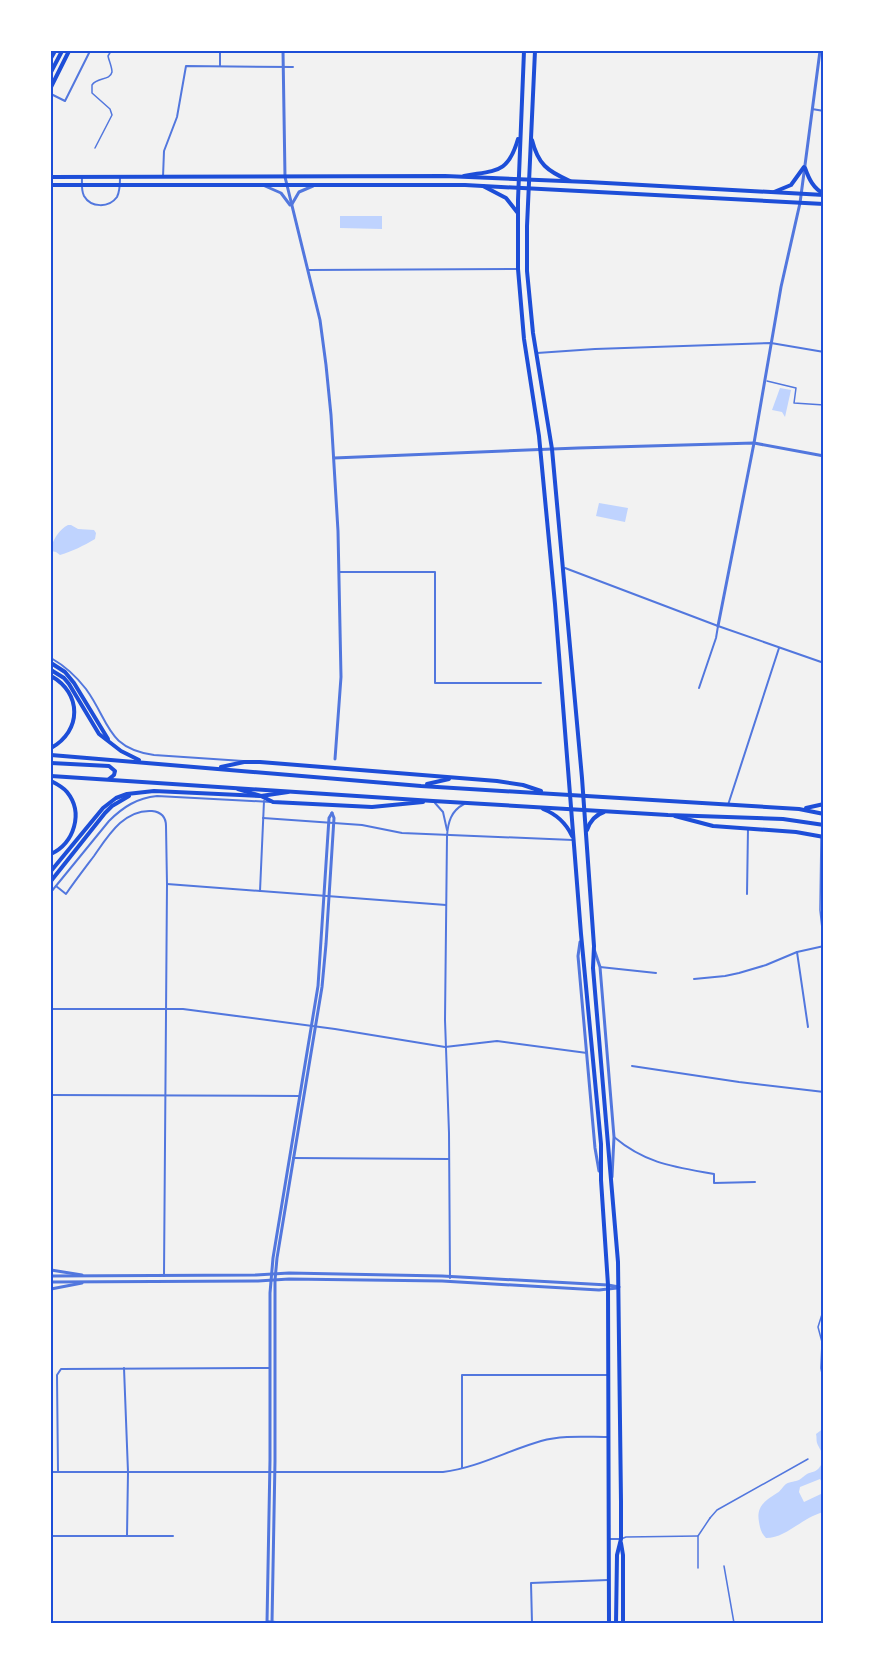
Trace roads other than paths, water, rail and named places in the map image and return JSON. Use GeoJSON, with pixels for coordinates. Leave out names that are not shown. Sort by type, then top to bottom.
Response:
{"type":"FeatureCollection","features":[{"type":"Feature","properties":{"kind":"main road"},"geometry":{"type":"LineString","coordinates":[[51,58],[55,51]]}},
{"type":"Feature","properties":{"kind":"main road"},"geometry":{"type":"LineString","coordinates":[[51,72],[62,51]]}},
{"type":"Feature","properties":{"kind":"main road"},"geometry":{"type":"LineString","coordinates":[[51,87],[69,51]]}},
{"type":"Feature","properties":{"kind":"main road"},"geometry":{"type":"LineString","coordinates":[[524,51],[517,212],[518,268],[524,339],[540,449],[557,620],[573,840],[601,1144],[608,1287],[609,1623]]}},
{"type":"Feature","properties":{"kind":"main road"},"geometry":{"type":"LineString","coordinates":[[535,51],[527,265],[530,313],[552,449],[584,796],[596,998],[612,1179],[619,1287],[623,1623]]}},
{"type":"Feature","properties":{"kind":"main road"},"geometry":{"type":"LineString","coordinates":[[464,177],[498,170],[506,165],[514,153],[520,133]]}},
{"type":"Feature","properties":{"kind":"main road"},"geometry":{"type":"LineString","coordinates":[[531,133],[543,166],[570,181]]}},
{"type":"Feature","properties":{"kind":"main road"},"geometry":{"type":"LineString","coordinates":[[772,193],[792,185],[804,167]]}},
{"type":"Feature","properties":{"kind":"main road"},"geometry":{"type":"LineString","coordinates":[[804,167],[812,184],[824,195]]}},
{"type":"Feature","properties":{"kind":"main road"},"geometry":{"type":"LineString","coordinates":[[51,177],[464,177],[824,195]]}},
{"type":"Feature","properties":{"kind":"main road"},"geometry":{"type":"LineString","coordinates":[[51,185],[483,186],[824,204]]}},
{"type":"Feature","properties":{"kind":"main road"},"geometry":{"type":"LineString","coordinates":[[483,186],[506,198],[517,212]]}},
{"type":"Feature","properties":{"kind":"main road"},"geometry":{"type":"LineString","coordinates":[[51,663],[70,677],[110,743]]}},
{"type":"Feature","properties":{"kind":"main road"},"geometry":{"type":"LineString","coordinates":[[51,670],[69,684],[99,734],[121,751],[142,762]]}},
{"type":"Feature","properties":{"kind":"main road"},"geometry":{"type":"LineString","coordinates":[[51,676],[67,688],[75,714],[70,731],[51,748]]}},
{"type":"Feature","properties":{"kind":"main road"},"geometry":{"type":"LineString","coordinates":[[51,755],[421,786],[799,809],[824,814]]}},
{"type":"Feature","properties":{"kind":"main road"},"geometry":{"type":"LineString","coordinates":[[217,768],[252,762],[514,783],[547,793]]}},
{"type":"Feature","properties":{"kind":"main road"},"geometry":{"type":"LineString","coordinates":[[51,763],[109,766],[115,771],[108,779]]}},
{"type":"Feature","properties":{"kind":"main road"},"geometry":{"type":"LineString","coordinates":[[51,776],[668,815],[783,819],[824,825]]}},
{"type":"Feature","properties":{"kind":"main road"},"geometry":{"type":"LineString","coordinates":[[421,786],[456,778]]}},
{"type":"Feature","properties":{"kind":"main road"},"geometry":{"type":"LineString","coordinates":[[51,781],[67,792],[75,809],[75,826],[72,835],[66,843],[51,854]]}},
{"type":"Feature","properties":{"kind":"main road"},"geometry":{"type":"LineString","coordinates":[[234,787],[273,802],[372,807],[433,801]]}},
{"type":"Feature","properties":{"kind":"main road"},"geometry":{"type":"LineString","coordinates":[[51,872],[108,803],[127,794],[154,791],[261,796],[295,791]]}},
{"type":"Feature","properties":{"kind":"main road"},"geometry":{"type":"LineString","coordinates":[[51,881],[112,806],[139,792]]}},
{"type":"Feature","properties":{"kind":"main road"},"geometry":{"type":"LineString","coordinates":[[799,809],[824,804]]}},
{"type":"Feature","properties":{"kind":"main road"},"geometry":{"type":"LineString","coordinates":[[534,807],[550,812],[562,821],[573,840]]}},
{"type":"Feature","properties":{"kind":"main road"},"geometry":{"type":"LineString","coordinates":[[586,836],[587,828],[593,819],[597,815],[610,811]]}},
{"type":"Feature","properties":{"kind":"main road"},"geometry":{"type":"LineString","coordinates":[[668,815],[713,826],[823,836]]}},
{"type":"Feature","properties":{"kind":"main road"},"geometry":{"type":"LineString","coordinates":[[591,1102],[598,1108]]}},
{"type":"Feature","properties":{"kind":"main road"},"geometry":{"type":"LineString","coordinates":[[616,1623],[617,1555],[621,1539]]}},
{"type":"Feature","properties":{"kind":"street"},"geometry":{"type":"LineString","coordinates":[[51,94],[64,101],[90,51]]}},
{"type":"Feature","properties":{"kind":"street"},"geometry":{"type":"LineString","coordinates":[[95,148],[111,119],[112,112],[92,93],[92,86],[96,80],[107,78],[111,74],[108,56],[111,51]]}},
{"type":"Feature","properties":{"kind":"street"},"geometry":{"type":"LineString","coordinates":[[220,51],[220,66]]}},
{"type":"Feature","properties":{"kind":"street"},"geometry":{"type":"LineString","coordinates":[[283,51],[286,185],[324,344],[334,458],[341,677],[335,759]]}},
{"type":"Feature","properties":{"kind":"street"},"geometry":{"type":"LineString","coordinates":[[699,688],[716,638],[781,287],[800,203],[820,51]]}},
{"type":"Feature","properties":{"kind":"street"},"geometry":{"type":"LineString","coordinates":[[163,177],[164,151],[177,117],[186,66],[293,67]]}},
{"type":"Feature","properties":{"kind":"street"},"geometry":{"type":"LineString","coordinates":[[812,109],[824,111]]}},
{"type":"Feature","properties":{"kind":"street"},"geometry":{"type":"LineString","coordinates":[[82,177],[84,194],[89,202],[101,206],[115,200],[118,195],[120,177]]}},
{"type":"Feature","properties":{"kind":"street"},"geometry":{"type":"LineString","coordinates":[[291,206],[299,192],[318,184]]}},
{"type":"Feature","properties":{"kind":"street"},"geometry":{"type":"LineString","coordinates":[[260,185],[281,194],[291,206]]}},
{"type":"Feature","properties":{"kind":"street"},"geometry":{"type":"LineString","coordinates":[[308,270],[518,268]]}},
{"type":"Feature","properties":{"kind":"street"},"geometry":{"type":"LineString","coordinates":[[537,354],[595,349],[771,343],[824,352]]}},
{"type":"Feature","properties":{"kind":"street"},"geometry":{"type":"LineString","coordinates":[[765,381],[796,388],[794,403],[824,405]]}},
{"type":"Feature","properties":{"kind":"street"},"geometry":{"type":"LineString","coordinates":[[334,458],[754,442],[824,456]]}},
{"type":"Feature","properties":{"kind":"street"},"geometry":{"type":"LineString","coordinates":[[563,568],[718,626],[824,662]]}},
{"type":"Feature","properties":{"kind":"street"},"geometry":{"type":"LineString","coordinates":[[339,572],[435,572],[435,683],[541,683]]}},
{"type":"Feature","properties":{"kind":"street"},"geometry":{"type":"LineString","coordinates":[[728,805],[780,647]]}},
{"type":"Feature","properties":{"kind":"street"},"geometry":{"type":"LineString","coordinates":[[51,657],[71,672],[87,690],[113,735],[123,744],[154,755],[252,762]]}},
{"type":"Feature","properties":{"kind":"street"},"geometry":{"type":"LineString","coordinates":[[51,891],[109,821],[119,811],[139,799],[157,796],[273,802]]}},
{"type":"Feature","properties":{"kind":"street"},"geometry":{"type":"LineString","coordinates":[[260,891],[264,801]]}},
{"type":"Feature","properties":{"kind":"street"},"geometry":{"type":"LineString","coordinates":[[433,801],[443,812],[447,831],[446,1047],[450,1279]]}},
{"type":"Feature","properties":{"kind":"street"},"geometry":{"type":"LineString","coordinates":[[447,831],[455,810],[466,803]]}},
{"type":"Feature","properties":{"kind":"street"},"geometry":{"type":"LineString","coordinates":[[56,886],[66,894],[114,829],[127,817],[142,811],[159,812],[166,819],[164,1276]]}},
{"type":"Feature","properties":{"kind":"street"},"geometry":{"type":"LineString","coordinates":[[272,1472],[270,1368],[273,1280],[314,1027],[327,896],[332,813],[329,818],[327,896]]}},
{"type":"Feature","properties":{"kind":"street"},"geometry":{"type":"LineString","coordinates":[[263,818],[362,825],[402,833],[573,840]]}},
{"type":"Feature","properties":{"kind":"street"},"geometry":{"type":"LineString","coordinates":[[747,894],[748,828]]}},
{"type":"Feature","properties":{"kind":"street"},"geometry":{"type":"LineString","coordinates":[[823,836],[820,910],[823,938]]}},
{"type":"Feature","properties":{"kind":"street"},"geometry":{"type":"LineString","coordinates":[[166,884],[446,905]]}},
{"type":"Feature","properties":{"kind":"street"},"geometry":{"type":"LineString","coordinates":[[581,934],[578,956],[582,1010],[595,1148],[601,1180]]}},
{"type":"Feature","properties":{"kind":"street"},"geometry":{"type":"LineString","coordinates":[[594,946],[600,967],[614,1137],[612,1179]]}},
{"type":"Feature","properties":{"kind":"street"},"geometry":{"type":"LineString","coordinates":[[694,979],[739,973],[797,952],[824,946]]}},
{"type":"Feature","properties":{"kind":"street"},"geometry":{"type":"LineString","coordinates":[[797,952],[808,1028]]}},
{"type":"Feature","properties":{"kind":"street"},"geometry":{"type":"LineString","coordinates":[[600,967],[656,973]]}},
{"type":"Feature","properties":{"kind":"street"},"geometry":{"type":"LineString","coordinates":[[51,1009],[183,1009],[446,1047],[497,1041],[587,1053]]}},
{"type":"Feature","properties":{"kind":"street"},"geometry":{"type":"LineString","coordinates":[[582,1010],[589,1009]]}},
{"type":"Feature","properties":{"kind":"street"},"geometry":{"type":"LineString","coordinates":[[632,1066],[728,1081],[824,1092]]}},
{"type":"Feature","properties":{"kind":"street"},"geometry":{"type":"LineString","coordinates":[[51,1095],[302,1096]]}},
{"type":"Feature","properties":{"kind":"street"},"geometry":{"type":"LineString","coordinates":[[614,1137],[637,1154],[659,1164],[714,1174],[714,1183],[755,1182]]}},
{"type":"Feature","properties":{"kind":"street"},"geometry":{"type":"LineString","coordinates":[[292,1158],[449,1159]]}},
{"type":"Feature","properties":{"kind":"street"},"geometry":{"type":"LineString","coordinates":[[51,1270],[87,1276]]}},
{"type":"Feature","properties":{"kind":"street"},"geometry":{"type":"LineString","coordinates":[[51,1276],[300,1273],[619,1287]]}},
{"type":"Feature","properties":{"kind":"street"},"geometry":{"type":"LineString","coordinates":[[51,1282],[450,1279]]}},
{"type":"Feature","properties":{"kind":"street"},"geometry":{"type":"LineString","coordinates":[[273,1280],[269,1622],[290,1623]]}},
{"type":"Feature","properties":{"kind":"street"},"geometry":{"type":"LineString","coordinates":[[51,1289],[87,1282]]}},
{"type":"Feature","properties":{"kind":"street"},"geometry":{"type":"LineString","coordinates":[[824,1308],[818,1327],[821,1336],[821,1368],[824,1384]]}},
{"type":"Feature","properties":{"kind":"street"},"geometry":{"type":"LineString","coordinates":[[124,1368],[128,1472],[127,1536]]}},
{"type":"Feature","properties":{"kind":"street"},"geometry":{"type":"LineString","coordinates":[[58,1472],[58,1373],[61,1369],[270,1368]]}},
{"type":"Feature","properties":{"kind":"street"},"geometry":{"type":"LineString","coordinates":[[462,1468],[462,1375],[608,1375]]}},
{"type":"Feature","properties":{"kind":"street"},"geometry":{"type":"LineString","coordinates":[[51,1472],[437,1472],[462,1468],[541,1441],[561,1437],[608,1437]]}},
{"type":"Feature","properties":{"kind":"street"},"geometry":{"type":"LineString","coordinates":[[698,1568],[698,1536],[717,1510],[808,1459]]}},
{"type":"Feature","properties":{"kind":"street"},"geometry":{"type":"LineString","coordinates":[[51,1536],[173,1536]]}},
{"type":"Feature","properties":{"kind":"street"},"geometry":{"type":"LineString","coordinates":[[609,1539],[698,1536]]}},
{"type":"Feature","properties":{"kind":"street"},"geometry":{"type":"LineString","coordinates":[[724,1566],[734,1623]]}},
{"type":"Feature","properties":{"kind":"street"},"geometry":{"type":"LineString","coordinates":[[532,1623],[531,1583],[609,1580]]}},
{"type":"Feature","properties":{"kind":"water"},"geometry":{"type":"Polygon","coordinates":[[[340,216],[382,216],[382,229],[340,228],[340,216]]]}},
{"type":"Feature","properties":{"kind":"water"},"geometry":{"type":"Polygon","coordinates":[[[780,388],[791,390],[785,417],[782,412],[772,410],[780,388]]]}},
{"type":"Feature","properties":{"kind":"water"},"geometry":{"type":"Polygon","coordinates":[[[599,503],[628,508],[625,522],[596,516],[599,503]]]}},
{"type":"Feature","properties":{"kind":"water"},"geometry":{"type":"Polygon","coordinates":[[[68,525],[78,529],[94,530],[95,539],[60,555],[51,551],[56,536],[68,525]]]}},
{"type":"Feature","properties":{"kind":"water"},"geometry":{"type":"Polygon","coordinates":[[[824,1428],[824,1486],[820,1479],[800,1487],[799,1492],[804,1502],[824,1491],[824,1512],[781,1535],[766,1538],[759,1524],[760,1508],[786,1484],[799,1480],[819,1468],[823,1457],[816,1434],[824,1428]]]}}]}
